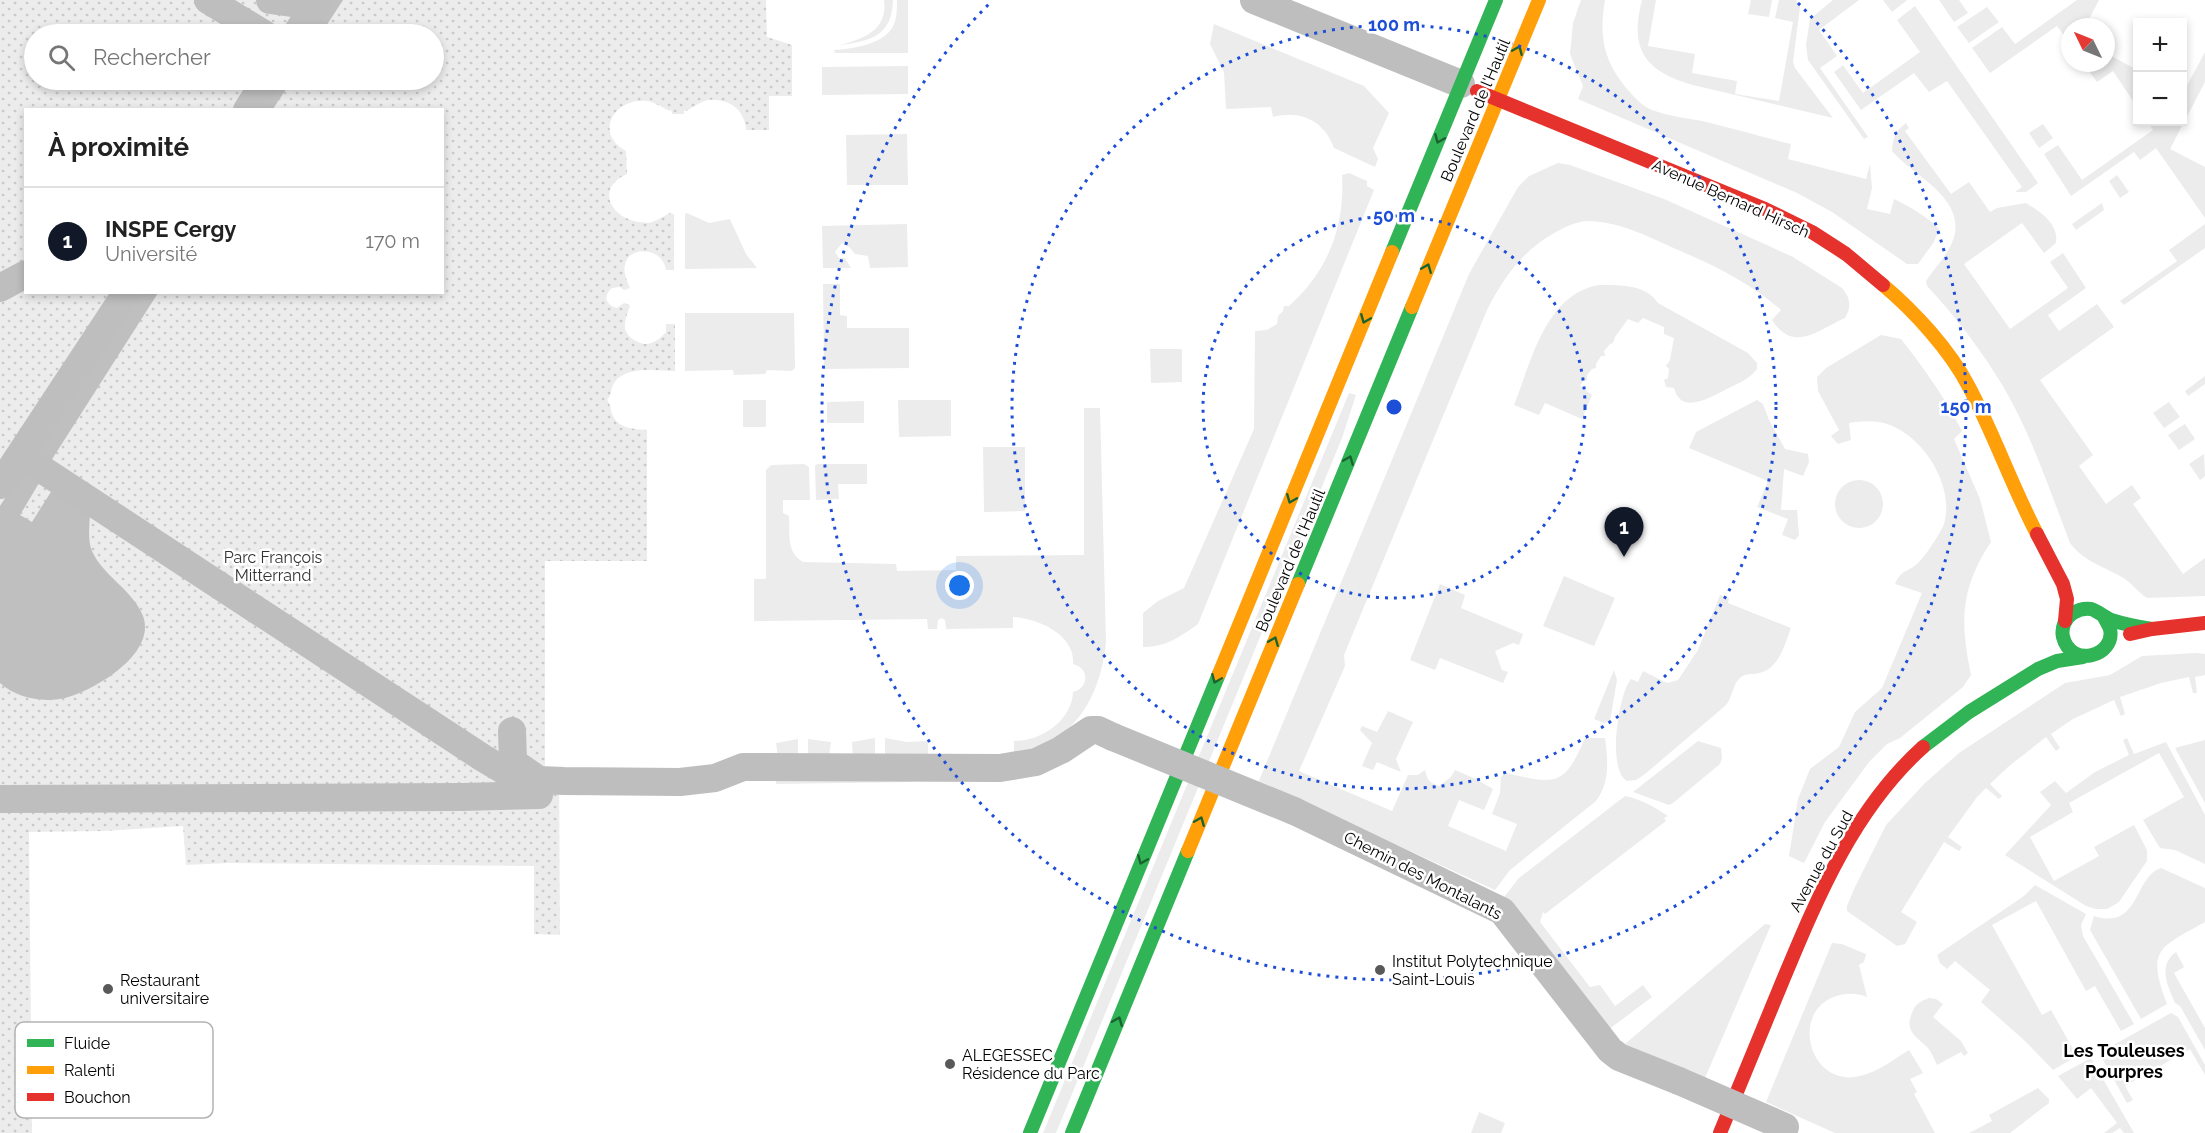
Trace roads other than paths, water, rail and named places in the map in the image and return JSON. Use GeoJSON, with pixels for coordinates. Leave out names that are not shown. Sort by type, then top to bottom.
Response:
{"type":"FeatureCollection","features":[{"type":"Feature","properties":{"kind":"main road","name":"Boulevard de l'Hautil"},"geometry":{"type":"LineString","coordinates":[[1030,1133],[1496,0]]}},
{"type":"Feature","properties":{"kind":"main road","name":"Boulevard de l'Hautil"},"geometry":{"type":"LineString","coordinates":[[1072,1133],[1539,0]]}},
{"type":"Feature","properties":{"kind":"main road","name":"Avenue Bernard Hirsch"},"geometry":{"type":"LineString","coordinates":[[1461,84],[1765,209],[1812,232],[1876,277],[1925,326],[1953,360],[1969,386],[2028,515],[2059,573],[2066,592],[2064,625]]}},
{"type":"Feature","properties":{"kind":"main road","name":"Avenue Bernard Hirsch"},"geometry":{"type":"LineString","coordinates":[[2059,573],[2101,614]]}},
{"type":"Feature","properties":{"kind":"main road"},"geometry":{"type":"LineString","coordinates":[[2152,628],[2128,625],[2084,609],[2076,611],[2064,625],[2062,635],[2067,647],[2083,657],[2094,656],[2124,637],[2152,628],[2205,623]]}},
{"type":"Feature","properties":{"kind":"main road"},"geometry":{"type":"LineString","coordinates":[[2101,614],[2109,625],[2110,634],[2103,651]]}},
{"type":"Feature","properties":{"kind":"main road","name":"Avenue du Sud"},"geometry":{"type":"LineString","coordinates":[[2037,668],[2064,625]]}},
{"type":"Feature","properties":{"kind":"main road","name":"Avenue du Sud"},"geometry":{"type":"LineString","coordinates":[[1720,1133],[1811,910],[1860,821],[1892,778],[1928,744],[1979,706],[2037,668],[2057,660],[2083,657]]}},
{"type":"Feature","properties":{"kind":"street"},"geometry":{"type":"LineString","coordinates":[[210,0],[248,24]]}},
{"type":"Feature","properties":{"kind":"street"},"geometry":{"type":"LineString","coordinates":[[270,0],[299,4],[315,3]]}},
{"type":"Feature","properties":{"kind":"street","name":"Avenue Bernard Hirsch"},"geometry":{"type":"LineString","coordinates":[[1254,0],[1461,84]]}},
{"type":"Feature","properties":{"kind":"street"},"geometry":{"type":"LineString","coordinates":[[302,24],[315,3]]}},
{"type":"Feature","properties":{"kind":"street"},"geometry":{"type":"LineString","coordinates":[[248,108],[260,90]]}},
{"type":"Feature","properties":{"kind":"street"},"geometry":{"type":"LineString","coordinates":[[0,288],[24,275]]}},
{"type":"Feature","properties":{"kind":"street"},"geometry":{"type":"LineString","coordinates":[[0,486],[126,294]]}},
{"type":"Feature","properties":{"kind":"street"},"geometry":{"type":"LineString","coordinates":[[20,455],[483,758],[530,785],[539,796]]}},
{"type":"Feature","properties":{"kind":"street","name":"Chemin des Montalants"},"geometry":{"type":"LineString","coordinates":[[0,799],[539,796],[715,778],[743,767],[1000,768],[1036,762],[1061,750],[1091,730],[1098,730],[1293,812],[1502,911],[1610,1050],[1619,1057],[1792,1130]]}},
{"type":"Feature","properties":{"kind":"street"},"geometry":{"type":"LineString","coordinates":[[512,731],[513,762],[539,796]]}},
{"type":"Feature","properties":{"kind":"place","name":"INSPE Cergy"},"geometry":{"type":"Point","coordinates":[1624,557]}},
{"type":"Feature","properties":{"kind":"place","name":"Institut Polytechnique Saint-Louis"},"geometry":{"type":"Point","coordinates":[1380,970]}},
{"type":"Feature","properties":{"kind":"place","name":"Restaurant universitaire"},"geometry":{"type":"Point","coordinates":[108,989]}},
{"type":"Feature","properties":{"kind":"place","name":"ALEGESSEC Résidence du Parc"},"geometry":{"type":"Point","coordinates":[950,1064]}},
{"type":"Feature","properties":{"kind":"district","name":"Les Touleuses Pourpres"},"geometry":{"type":"Point","coordinates":[2124,1061]}},
{"type":"Feature","properties":{"kind":"park label","name":"Parc François Mitterrand"},"geometry":{"type":"Point","coordinates":[273,566]}}]}
